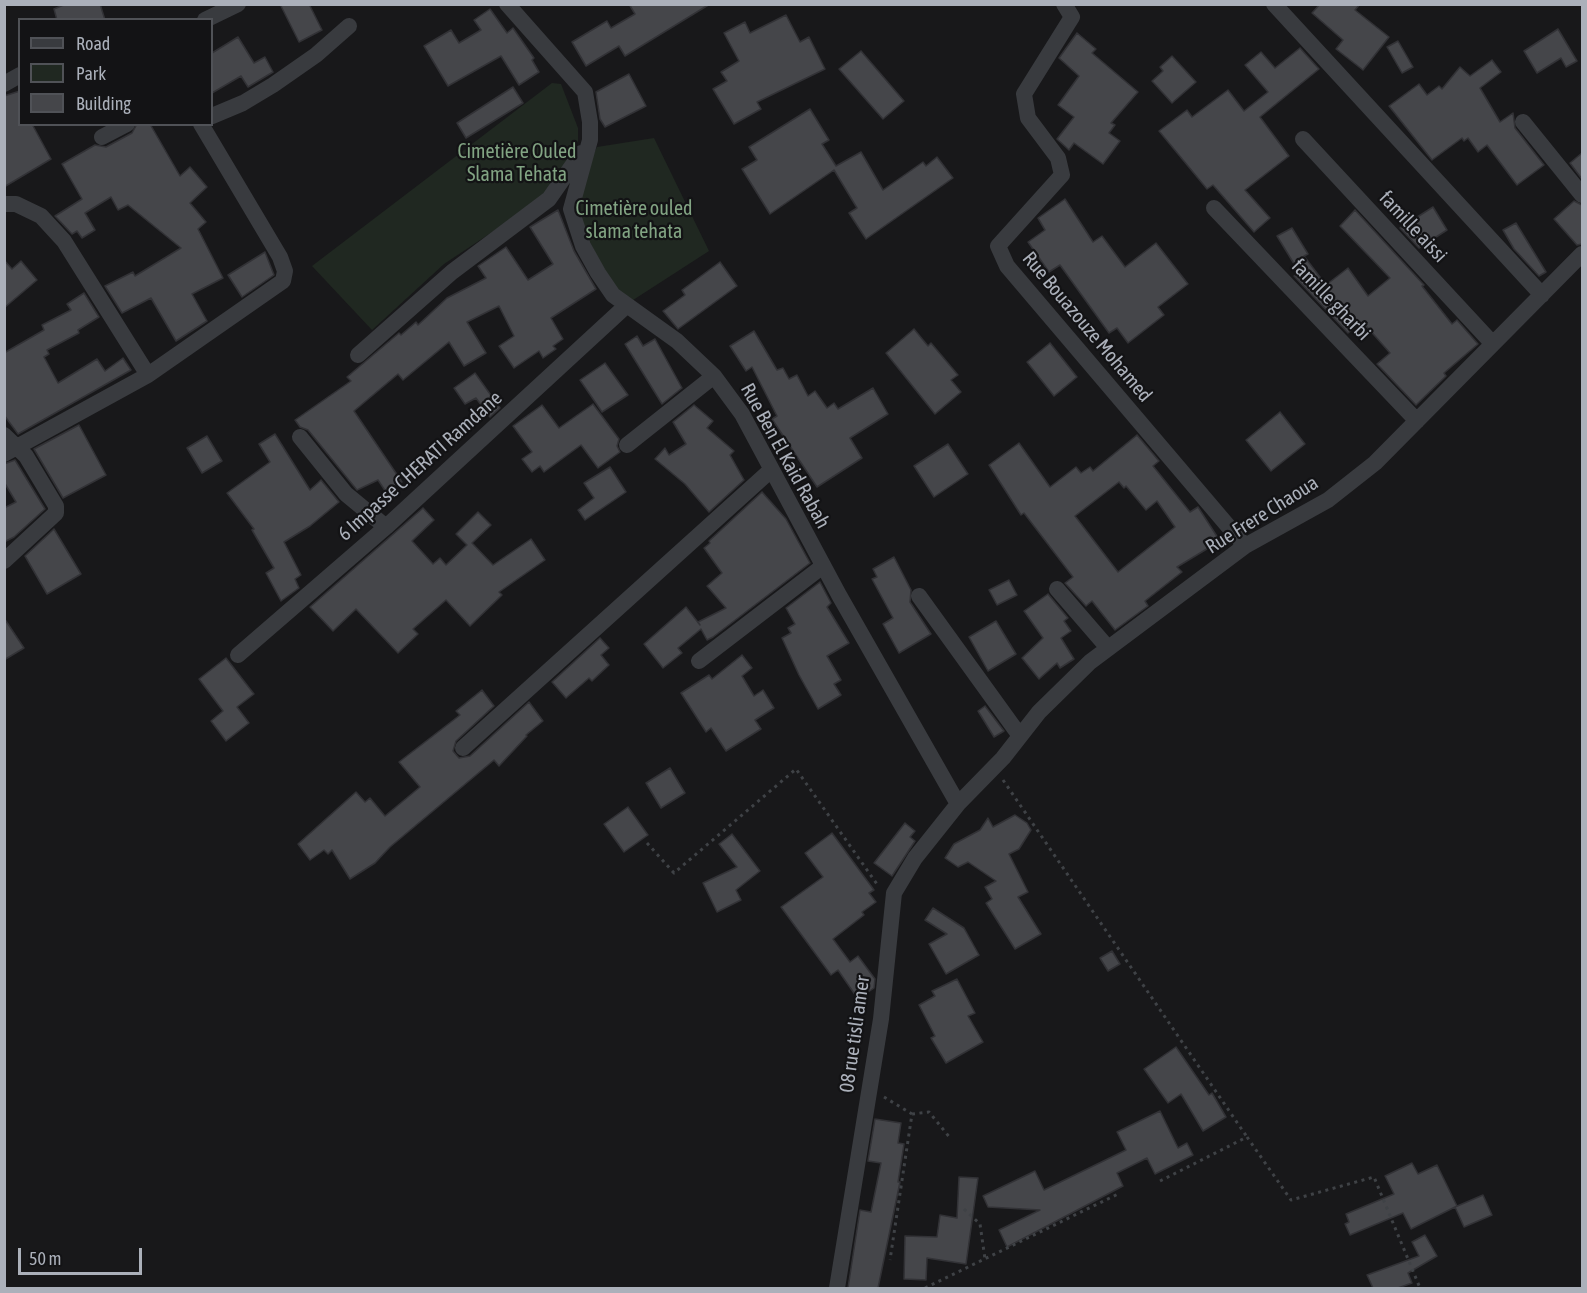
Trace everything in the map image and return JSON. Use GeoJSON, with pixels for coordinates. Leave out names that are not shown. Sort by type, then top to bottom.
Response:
{"type":"FeatureCollection","features":[{"type":"Feature","properties":{"kind":"street"},"geometry":{"type":"LineString","coordinates":[[209,18],[238,4]]}},
{"type":"Feature","properties":{"kind":"street","name":"Rue Ben El Kaid Rabah"},"geometry":{"type":"LineString","coordinates":[[507,4],[585,92],[590,122],[590,140],[571,209],[583,246],[598,273],[613,295],[677,341],[714,376],[742,414],[823,566],[958,804]]}},
{"type":"Feature","properties":{"kind":"street","name":"Rue Bouazouze Mohamed"},"geometry":{"type":"LineString","coordinates":[[1064,4],[1072,17],[1024,93],[1028,118],[1058,158],[1062,175],[998,246],[1006,266],[1245,546]]}},
{"type":"Feature","properties":{"kind":"street"},"geometry":{"type":"LineString","coordinates":[[1274,4],[1542,295]]}},
{"type":"Feature","properties":{"kind":"street"},"geometry":{"type":"LineString","coordinates":[[213,116],[243,103],[273,85],[316,56],[349,26]]}},
{"type":"Feature","properties":{"kind":"street"},"geometry":{"type":"LineString","coordinates":[[4,84],[18,76]]}},
{"type":"Feature","properties":{"kind":"street"},"geometry":{"type":"LineString","coordinates":[[1523,122],[1582,195]]}},
{"type":"Feature","properties":{"kind":"street"},"geometry":{"type":"LineString","coordinates":[[102,137],[123,126]]}},
{"type":"Feature","properties":{"kind":"street"},"geometry":{"type":"LineString","coordinates":[[9,445],[148,375],[283,281],[285,272],[280,257],[202,126]]}},
{"type":"Feature","properties":{"kind":"street","name":"famille aissi"},"geometry":{"type":"LineString","coordinates":[[1303,139],[1493,344]]}},
{"type":"Feature","properties":{"kind":"street"},"geometry":{"type":"LineString","coordinates":[[358,355],[452,272],[549,199],[590,140]]}},
{"type":"Feature","properties":{"kind":"street"},"geometry":{"type":"LineString","coordinates":[[4,204],[16,204],[41,216],[64,241],[148,375]]}},
{"type":"Feature","properties":{"kind":"street","name":"famille gharbi"},"geometry":{"type":"LineString","coordinates":[[1214,208],[1417,421]]}},
{"type":"Feature","properties":{"kind":"street","name":"Rue Frere Chaoua"},"geometry":{"type":"LineString","coordinates":[[958,804],[1047,704],[1090,662],[1245,546],[1328,500],[1375,463],[1582,254]]}},
{"type":"Feature","properties":{"kind":"street","name":"6 Impasse CHERATI Ramdane"},"geometry":{"type":"LineString","coordinates":[[238,655],[386,527],[627,305]]}},
{"type":"Feature","properties":{"kind":"street"},"geometry":{"type":"LineString","coordinates":[[627,445],[714,376]]}},
{"type":"Feature","properties":{"kind":"street"},"geometry":{"type":"LineString","coordinates":[[300,437],[346,494],[386,527]]}},
{"type":"Feature","properties":{"kind":"street"},"geometry":{"type":"LineString","coordinates":[[4,561],[56,513],[56,506],[26,456],[9,445]]}},
{"type":"Feature","properties":{"kind":"street"},"geometry":{"type":"LineString","coordinates":[[463,748],[771,470]]}},
{"type":"Feature","properties":{"kind":"street"},"geometry":{"type":"LineString","coordinates":[[699,661],[823,566]]}},
{"type":"Feature","properties":{"kind":"street"},"geometry":{"type":"LineString","coordinates":[[1058,589],[1108,648]]}},
{"type":"Feature","properties":{"kind":"street"},"geometry":{"type":"LineString","coordinates":[[919,596],[1020,736]]}},
{"type":"Feature","properties":{"kind":"street","name":"08 rue tisli amer"},"geometry":{"type":"LineString","coordinates":[[837,1288],[881,1019],[894,893],[915,858],[958,804]]}},
{"type":"Feature","properties":{"kind":"path"},"geometry":{"type":"LineString","coordinates":[[994,766],[1290,1200],[1374,1177],[1420,1288]]}},
{"type":"Feature","properties":{"kind":"path"},"geometry":{"type":"LineString","coordinates":[[647,843],[674,873],[796,769],[892,905]]}},
{"type":"Feature","properties":{"kind":"path"},"geometry":{"type":"LineString","coordinates":[[870,1088],[912,1114],[929,1112],[951,1139]]}},
{"type":"Feature","properties":{"kind":"path"},"geometry":{"type":"LineString","coordinates":[[890,1260],[912,1114]]}},
{"type":"Feature","properties":{"kind":"path"},"geometry":{"type":"LineString","coordinates":[[1160,1181],[1247,1137]]}},
{"type":"Feature","properties":{"kind":"path"},"geometry":{"type":"LineString","coordinates":[[926,1288],[1118,1194]]}},
{"type":"Feature","properties":{"kind":"path"},"geometry":{"type":"LineString","coordinates":[[964,1209],[980,1224],[985,1259]]}},
{"type":"Feature","properties":{"kind":"green space","name":"Cimetière Ouled Slama Tehata"},"geometry":{"type":"Polygon","coordinates":[[[552,83],[561,84],[578,128],[578,141],[551,193],[444,264],[372,330],[312,266],[552,83]]]}},
{"type":"Feature","properties":{"kind":"green space","name":"Cimetière ouled slama tehata"},"geometry":{"type":"Polygon","coordinates":[[[654,138],[709,251],[630,302],[615,292],[574,210],[581,180],[597,147],[654,138]]]}},
{"type":"Feature","properties":{"kind":"building"},"geometry":{"type":"Polygon","coordinates":[[[66,4],[100,4],[104,18],[56,18],[54,9],[66,4]]]}},
{"type":"Feature","properties":{"kind":"building"},"geometry":{"type":"Polygon","coordinates":[[[280,4],[309,4],[322,30],[299,42],[280,4]]]}},
{"type":"Feature","properties":{"kind":"building"},"geometry":{"type":"Polygon","coordinates":[[[629,4],[710,4],[625,56],[619,46],[586,66],[572,42],[607,21],[611,28],[635,14],[629,4]]]}},
{"type":"Feature","properties":{"kind":"building"},"geometry":{"type":"Polygon","coordinates":[[[1320,4],[1360,4],[1355,10],[1389,37],[1363,70],[1336,49],[1343,40],[1312,13],[1320,4]]]}},
{"type":"Feature","properties":{"kind":"building"},"geometry":{"type":"Polygon","coordinates":[[[490,9],[507,33],[513,28],[534,58],[532,60],[539,72],[519,85],[501,56],[448,86],[424,46],[451,30],[459,43],[481,30],[474,20],[490,9]]]}},
{"type":"Feature","properties":{"kind":"building"},"geometry":{"type":"Polygon","coordinates":[[[786,15],[800,42],[809,37],[825,69],[757,102],[761,109],[734,124],[713,89],[727,81],[721,72],[739,61],[724,33],[745,22],[750,33],[786,15]]]}},
{"type":"Feature","properties":{"kind":"building"},"geometry":{"type":"Polygon","coordinates":[[[1558,29],[1577,61],[1566,67],[1561,58],[1537,73],[1524,51],[1558,29]]]}},
{"type":"Feature","properties":{"kind":"building"},"geometry":{"type":"Polygon","coordinates":[[[1077,33],[1096,49],[1092,53],[1138,92],[1111,123],[1115,125],[1109,133],[1120,141],[1103,164],[1074,143],[1069,150],[1057,139],[1074,117],[1058,105],[1079,76],[1059,58],[1077,33]]]}},
{"type":"Feature","properties":{"kind":"building"},"geometry":{"type":"Polygon","coordinates":[[[238,37],[254,63],[265,57],[273,72],[248,87],[241,76],[213,92],[213,52],[238,37]]]}},
{"type":"Feature","properties":{"kind":"building"},"geometry":{"type":"Polygon","coordinates":[[[1398,41],[1413,67],[1402,73],[1387,47],[1398,41]]]}},
{"type":"Feature","properties":{"kind":"building"},"geometry":{"type":"Polygon","coordinates":[[[1300,48],[1319,69],[1260,117],[1289,156],[1245,190],[1270,218],[1254,232],[1213,185],[1207,189],[1159,131],[1187,110],[1192,117],[1228,90],[1244,111],[1268,92],[1245,65],[1261,52],[1275,68],[1300,48]]]}},
{"type":"Feature","properties":{"kind":"building"},"geometry":{"type":"Polygon","coordinates":[[[861,51],[904,101],[883,119],[839,69],[861,51]]]}},
{"type":"Feature","properties":{"kind":"building"},"geometry":{"type":"Polygon","coordinates":[[[1172,56],[1196,82],[1172,103],[1152,81],[1163,71],[1160,67],[1172,56]]]}},
{"type":"Feature","properties":{"kind":"building"},"geometry":{"type":"Polygon","coordinates":[[[1492,60],[1501,72],[1480,88],[1500,122],[1513,113],[1515,128],[1544,165],[1517,185],[1487,145],[1478,152],[1468,138],[1464,141],[1462,138],[1432,160],[1389,106],[1419,84],[1427,95],[1439,86],[1442,89],[1460,67],[1470,76],[1492,60]]]}},
{"type":"Feature","properties":{"kind":"building"},"geometry":{"type":"Polygon","coordinates":[[[629,74],[646,106],[605,127],[600,119],[596,92],[629,74]]]}},
{"type":"Feature","properties":{"kind":"building"},"geometry":{"type":"Polygon","coordinates":[[[513,87],[523,103],[466,138],[457,123],[513,87]]]}},
{"type":"Feature","properties":{"kind":"building"},"geometry":{"type":"Polygon","coordinates":[[[18,92],[18,126],[33,126],[51,159],[4,187],[4,96],[18,92]]]}},
{"type":"Feature","properties":{"kind":"building"},"geometry":{"type":"Polygon","coordinates":[[[810,109],[829,140],[822,144],[836,166],[861,152],[883,190],[923,162],[926,166],[937,157],[953,178],[866,239],[849,213],[857,208],[834,170],[770,214],[742,169],[757,160],[749,147],[810,109]]]}},
{"type":"Feature","properties":{"kind":"building"},"geometry":{"type":"Polygon","coordinates":[[[136,126],[151,126],[180,176],[190,167],[207,187],[190,203],[206,222],[198,229],[223,278],[192,294],[207,321],[176,341],[151,298],[122,313],[105,286],[133,272],[135,276],[181,248],[128,205],[118,210],[111,197],[85,213],[95,230],[82,238],[77,231],[72,234],[55,216],[82,199],[62,164],[95,145],[106,147],[132,133],[136,126]]]}},
{"type":"Feature","properties":{"kind":"building"},"geometry":{"type":"Polygon","coordinates":[[[1582,153],[1582,179],[1570,163],[1582,153]]]}},
{"type":"Feature","properties":{"kind":"building"},"geometry":{"type":"Polygon","coordinates":[[[1065,199],[1093,242],[1102,236],[1125,267],[1156,243],[1188,284],[1158,307],[1164,315],[1128,343],[1117,328],[1109,333],[1060,265],[1049,272],[1028,242],[1045,230],[1038,218],[1065,199]]]}},
{"type":"Feature","properties":{"kind":"building"},"geometry":{"type":"Polygon","coordinates":[[[1574,201],[1582,205],[1582,244],[1577,245],[1554,219],[1574,201]]]}},
{"type":"Feature","properties":{"kind":"building"},"geometry":{"type":"Polygon","coordinates":[[[1433,207],[1447,230],[1419,248],[1400,228],[1433,207]]]}},
{"type":"Feature","properties":{"kind":"building"},"geometry":{"type":"Polygon","coordinates":[[[558,210],[574,251],[596,289],[551,318],[563,339],[553,346],[556,349],[543,358],[539,351],[514,368],[499,346],[514,336],[499,306],[467,322],[486,353],[464,366],[449,342],[403,380],[398,374],[354,411],[402,482],[386,492],[378,480],[357,490],[308,430],[300,427],[295,420],[351,381],[347,377],[399,333],[401,335],[416,322],[418,325],[447,298],[486,278],[478,266],[506,247],[528,280],[553,264],[530,227],[558,210]]]}},
{"type":"Feature","properties":{"kind":"building"},"geometry":{"type":"Polygon","coordinates":[[[1355,210],[1424,285],[1422,286],[1452,324],[1457,320],[1478,344],[1444,373],[1446,376],[1416,405],[1377,364],[1390,353],[1361,323],[1348,333],[1294,276],[1299,272],[1277,236],[1292,228],[1308,254],[1304,256],[1326,285],[1348,268],[1368,296],[1390,278],[1340,226],[1355,210]]]}},
{"type":"Feature","properties":{"kind":"building"},"geometry":{"type":"Polygon","coordinates":[[[1516,223],[1546,272],[1539,276],[1514,249],[1503,230],[1516,223]]]}},
{"type":"Feature","properties":{"kind":"building"},"geometry":{"type":"Polygon","coordinates":[[[265,252],[274,275],[242,297],[228,275],[265,252]]]}},
{"type":"Feature","properties":{"kind":"building"},"geometry":{"type":"Polygon","coordinates":[[[4,260],[12,269],[21,261],[37,280],[4,308],[4,260]]]}},
{"type":"Feature","properties":{"kind":"building"},"geometry":{"type":"Polygon","coordinates":[[[720,262],[737,286],[678,329],[663,311],[685,295],[682,290],[720,262]]]}},
{"type":"Feature","properties":{"kind":"building"},"geometry":{"type":"Polygon","coordinates":[[[84,293],[99,317],[78,330],[79,333],[47,350],[49,354],[44,357],[58,383],[97,359],[105,371],[123,358],[131,370],[18,434],[4,415],[4,353],[44,330],[42,325],[71,310],[67,304],[84,293]]]}},
{"type":"Feature","properties":{"kind":"building"},"geometry":{"type":"Polygon","coordinates":[[[914,329],[928,346],[931,343],[958,375],[951,380],[961,392],[935,414],[886,353],[914,329]]]}},
{"type":"Feature","properties":{"kind":"building"},"geometry":{"type":"Polygon","coordinates":[[[754,331],[777,370],[783,368],[789,379],[797,375],[808,396],[815,391],[827,408],[834,403],[838,409],[873,388],[888,414],[850,438],[862,458],[817,487],[772,419],[777,416],[752,367],[746,371],[730,346],[754,331]]]}},
{"type":"Feature","properties":{"kind":"building"},"geometry":{"type":"Polygon","coordinates":[[[637,336],[643,346],[655,339],[682,388],[662,404],[625,344],[637,336]]]}},
{"type":"Feature","properties":{"kind":"building"},"geometry":{"type":"Polygon","coordinates":[[[1050,343],[1077,377],[1054,396],[1027,362],[1050,343]]]}},
{"type":"Feature","properties":{"kind":"building"},"geometry":{"type":"Polygon","coordinates":[[[605,363],[628,395],[602,412],[580,380],[605,363]]]}},
{"type":"Feature","properties":{"kind":"building"},"geometry":{"type":"Polygon","coordinates":[[[475,373],[500,408],[490,417],[476,398],[465,404],[454,388],[475,373]]]}},
{"type":"Feature","properties":{"kind":"building"},"geometry":{"type":"Polygon","coordinates":[[[593,404],[619,439],[617,446],[620,452],[598,468],[581,445],[544,472],[540,466],[532,472],[522,459],[532,452],[513,426],[542,405],[559,428],[593,404]]]}},
{"type":"Feature","properties":{"kind":"building"},"geometry":{"type":"Polygon","coordinates":[[[694,405],[713,421],[707,428],[734,451],[730,455],[744,480],[709,512],[685,484],[655,459],[665,448],[669,455],[686,444],[673,422],[694,405]]]}},
{"type":"Feature","properties":{"kind":"building"},"geometry":{"type":"Polygon","coordinates":[[[1280,412],[1305,444],[1271,471],[1246,440],[1280,412]]]}},
{"type":"Feature","properties":{"kind":"building"},"geometry":{"type":"Polygon","coordinates":[[[79,425],[106,475],[63,498],[34,449],[79,425]]]}},
{"type":"Feature","properties":{"kind":"building"},"geometry":{"type":"Polygon","coordinates":[[[275,434],[310,490],[321,480],[339,502],[310,526],[284,542],[301,575],[295,579],[299,588],[281,601],[266,573],[274,568],[252,530],[254,529],[227,493],[270,462],[259,444],[275,434]]]}},
{"type":"Feature","properties":{"kind":"building"},"geometry":{"type":"Polygon","coordinates":[[[1137,435],[1159,461],[1153,466],[1190,512],[1198,507],[1220,541],[1177,567],[1182,572],[1145,601],[1148,606],[1115,630],[1092,601],[1086,606],[1065,583],[1073,577],[1024,513],[1021,515],[989,465],[1019,443],[1050,487],[1076,467],[1081,473],[1090,467],[1093,471],[1137,435]],[[1119,482],[1075,516],[1118,572],[1175,527],[1157,501],[1146,510],[1126,486],[1124,488],[1119,482]]]}},
{"type":"Feature","properties":{"kind":"building"},"geometry":{"type":"Polygon","coordinates":[[[207,436],[222,461],[202,473],[187,448],[207,436]]]}},
{"type":"Feature","properties":{"kind":"building"},"geometry":{"type":"Polygon","coordinates":[[[948,444],[968,474],[934,497],[914,466],[948,444]]]}},
{"type":"Feature","properties":{"kind":"building"},"geometry":{"type":"Polygon","coordinates":[[[15,460],[45,509],[14,537],[4,542],[4,508],[16,502],[4,482],[4,464],[15,460]]]}},
{"type":"Feature","properties":{"kind":"building"},"geometry":{"type":"Polygon","coordinates":[[[610,467],[626,492],[585,520],[578,510],[594,498],[584,483],[610,467]]]}},
{"type":"Feature","properties":{"kind":"building"},"geometry":{"type":"Polygon","coordinates":[[[762,492],[786,519],[810,563],[713,637],[707,640],[701,629],[678,648],[682,653],[663,668],[644,644],[686,607],[700,625],[698,622],[726,608],[707,586],[722,573],[704,548],[762,492]]]}},
{"type":"Feature","properties":{"kind":"building"},"geometry":{"type":"Polygon","coordinates":[[[423,508],[434,520],[412,541],[433,564],[440,558],[446,565],[467,545],[456,534],[478,512],[491,525],[472,543],[493,565],[531,539],[545,560],[499,592],[502,595],[470,626],[446,600],[413,629],[418,634],[398,653],[356,609],[333,631],[310,607],[423,508]]]}},
{"type":"Feature","properties":{"kind":"building"},"geometry":{"type":"Polygon","coordinates":[[[54,529],[81,574],[47,594],[25,556],[54,529]]]}},
{"type":"Feature","properties":{"kind":"building"},"geometry":{"type":"Polygon","coordinates":[[[894,557],[911,590],[910,602],[931,634],[899,653],[883,624],[893,618],[872,579],[877,577],[873,569],[894,557]]]}},
{"type":"Feature","properties":{"kind":"building"},"geometry":{"type":"Polygon","coordinates":[[[1009,580],[1017,595],[997,605],[989,590],[1009,580]]]}},
{"type":"Feature","properties":{"kind":"building"},"geometry":{"type":"Polygon","coordinates":[[[820,582],[831,603],[827,607],[849,643],[827,656],[841,680],[834,684],[841,695],[818,709],[782,638],[791,633],[788,628],[795,624],[786,608],[820,582]]]}},
{"type":"Feature","properties":{"kind":"building"},"geometry":{"type":"Polygon","coordinates":[[[1048,594],[1068,618],[1064,621],[1071,631],[1061,638],[1074,659],[1060,668],[1057,663],[1039,679],[1022,658],[1043,638],[1024,611],[1048,594]]]}},
{"type":"Feature","properties":{"kind":"building"},"geometry":{"type":"Polygon","coordinates":[[[4,618],[24,648],[4,660],[4,618]]]}},
{"type":"Feature","properties":{"kind":"building"},"geometry":{"type":"Polygon","coordinates":[[[996,621],[1016,654],[988,671],[969,637],[996,621]]]}},
{"type":"Feature","properties":{"kind":"building"},"geometry":{"type":"Polygon","coordinates":[[[600,638],[609,648],[601,655],[609,665],[592,681],[589,678],[566,698],[552,682],[600,638]]]}},
{"type":"Feature","properties":{"kind":"building"},"geometry":{"type":"Polygon","coordinates":[[[742,655],[752,668],[742,676],[754,696],[763,690],[774,708],[755,720],[761,729],[726,751],[711,728],[706,732],[681,693],[709,675],[712,679],[742,655]]]}},
{"type":"Feature","properties":{"kind":"building"},"geometry":{"type":"Polygon","coordinates":[[[226,658],[254,694],[237,707],[249,723],[226,741],[211,721],[223,711],[199,679],[226,658]]]}},
{"type":"Feature","properties":{"kind":"building"},"geometry":{"type":"Polygon","coordinates":[[[482,690],[494,706],[456,741],[453,751],[459,758],[470,756],[529,702],[543,721],[526,735],[499,766],[494,760],[390,847],[375,863],[350,879],[332,850],[328,854],[324,850],[310,860],[298,844],[356,792],[365,802],[370,798],[385,816],[420,787],[399,762],[460,715],[456,711],[482,690]]]}},
{"type":"Feature","properties":{"kind":"building"},"geometry":{"type":"Polygon","coordinates":[[[985,706],[1004,731],[994,737],[978,711],[985,706]]]}},
{"type":"Feature","properties":{"kind":"building"},"geometry":{"type":"Polygon","coordinates":[[[670,768],[685,793],[661,808],[646,783],[670,768]]]}},
{"type":"Feature","properties":{"kind":"building"},"geometry":{"type":"Polygon","coordinates":[[[628,807],[648,835],[624,852],[604,824],[628,807]]]}},
{"type":"Feature","properties":{"kind":"building"},"geometry":{"type":"Polygon","coordinates":[[[1015,815],[1027,823],[1031,830],[1019,849],[1009,854],[1028,892],[1018,897],[1041,934],[1015,949],[986,903],[992,899],[985,887],[996,881],[968,862],[958,867],[945,858],[954,844],[980,830],[988,818],[993,827],[1015,815]]]}},
{"type":"Feature","properties":{"kind":"building"},"geometry":{"type":"Polygon","coordinates":[[[905,823],[915,831],[910,837],[915,841],[892,876],[874,863],[905,823]]]}},
{"type":"Feature","properties":{"kind":"building"},"geometry":{"type":"Polygon","coordinates":[[[832,833],[874,890],[869,893],[876,902],[862,912],[864,915],[833,939],[850,962],[858,956],[875,979],[874,988],[858,999],[838,970],[831,975],[781,907],[823,877],[805,853],[832,833]]]}},
{"type":"Feature","properties":{"kind":"building"},"geometry":{"type":"Polygon","coordinates":[[[732,834],[760,871],[736,890],[741,900],[717,912],[703,883],[737,867],[719,844],[732,834]]]}},
{"type":"Feature","properties":{"kind":"building"},"geometry":{"type":"Polygon","coordinates":[[[933,908],[964,928],[979,955],[946,974],[929,944],[947,934],[925,920],[933,908]]]}},
{"type":"Feature","properties":{"kind":"building"},"geometry":{"type":"Polygon","coordinates":[[[1112,951],[1120,964],[1108,971],[1100,958],[1112,951]]]}},
{"type":"Feature","properties":{"kind":"building"},"geometry":{"type":"Polygon","coordinates":[[[957,979],[975,1013],[968,1016],[983,1042],[946,1063],[931,1038],[935,1036],[919,1005],[935,996],[932,991],[957,979]]]}},
{"type":"Feature","properties":{"kind":"building"},"geometry":{"type":"Polygon","coordinates":[[[1176,1047],[1209,1095],[1212,1093],[1226,1117],[1203,1131],[1181,1094],[1168,1103],[1144,1069],[1176,1047]]]}},
{"type":"Feature","properties":{"kind":"building"},"geometry":{"type":"Polygon","coordinates":[[[1160,1111],[1178,1148],[1187,1143],[1193,1155],[1155,1174],[1147,1158],[1117,1173],[1123,1186],[1007,1247],[999,1230],[1040,1210],[988,1207],[983,1196],[1035,1171],[1044,1190],[1126,1150],[1117,1132],[1160,1111]]]}},
{"type":"Feature","properties":{"kind":"building"},"geometry":{"type":"Polygon","coordinates":[[[875,1119],[901,1123],[898,1143],[904,1144],[898,1182],[900,1182],[878,1288],[848,1288],[860,1210],[871,1212],[881,1163],[868,1161],[875,1119]]]}},
{"type":"Feature","properties":{"kind":"building"},"geometry":{"type":"Polygon","coordinates":[[[1412,1163],[1418,1174],[1437,1165],[1457,1206],[1411,1229],[1403,1213],[1350,1235],[1345,1224],[1349,1222],[1346,1214],[1394,1194],[1385,1176],[1412,1163]]]}},
{"type":"Feature","properties":{"kind":"building"},"geometry":{"type":"Polygon","coordinates":[[[959,1177],[978,1178],[966,1264],[927,1258],[926,1280],[904,1279],[905,1236],[937,1237],[940,1215],[957,1218],[959,1177]]]}},
{"type":"Feature","properties":{"kind":"building"},"geometry":{"type":"Polygon","coordinates":[[[1483,1195],[1492,1215],[1464,1227],[1455,1207],[1483,1195]]]}},
{"type":"Feature","properties":{"kind":"building"},"geometry":{"type":"Polygon","coordinates":[[[1425,1235],[1437,1256],[1408,1273],[1412,1283],[1398,1288],[1373,1288],[1367,1275],[1419,1256],[1412,1242],[1425,1235]]]}}]}
